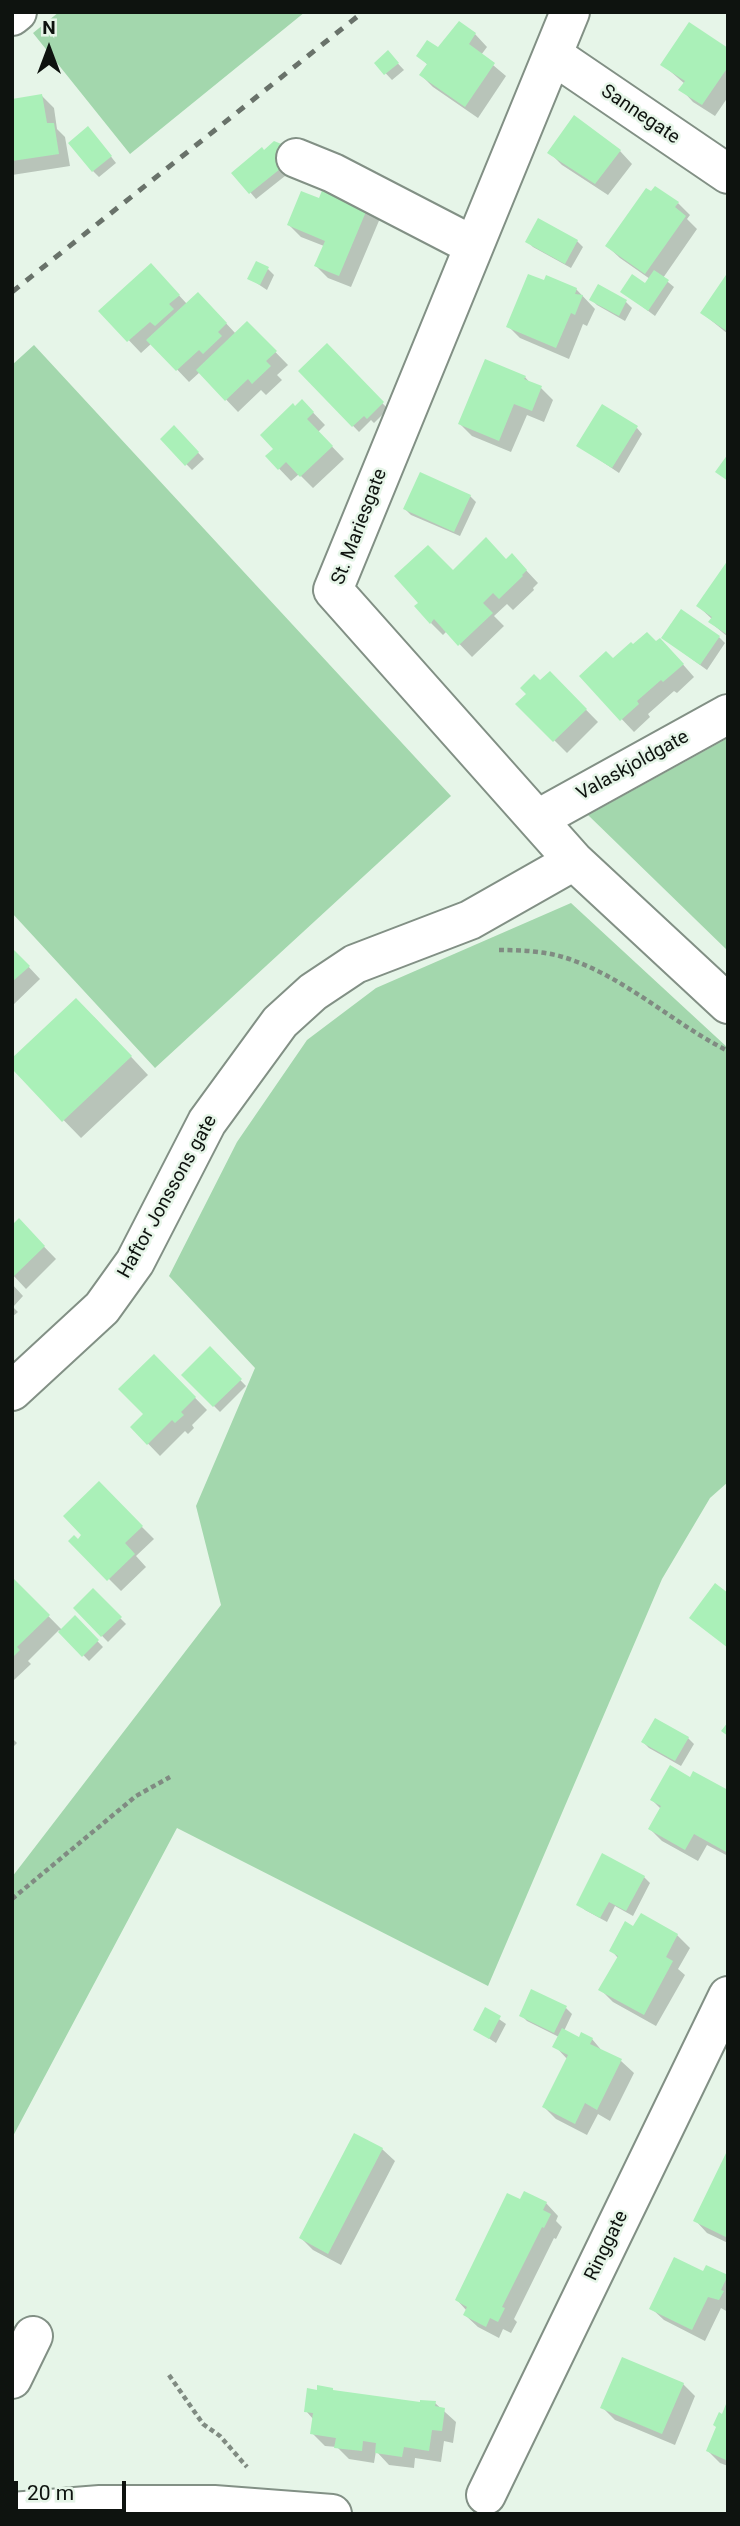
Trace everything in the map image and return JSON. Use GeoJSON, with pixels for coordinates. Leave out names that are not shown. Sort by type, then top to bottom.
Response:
{"type":"FeatureCollection","features":[{"type":"Feature","properties":{"kind":"street"},"geometry":{"type":"LineString","coordinates":[[12,16],[17,12]]}},
{"type":"Feature","properties":{"kind":"street","name":"St. Mariesgate"},"geometry":{"type":"LineString","coordinates":[[570,12],[333,590],[574,861],[728,1004]]}},
{"type":"Feature","properties":{"kind":"street","name":"Sannegate"},"geometry":{"type":"LineString","coordinates":[[553,55],[728,174]]}},
{"type":"Feature","properties":{"kind":"street"},"geometry":{"type":"LineString","coordinates":[[296,158],[333,173],[474,246]]}},
{"type":"Feature","properties":{"kind":"street","name":"Valaskjoldgate"},"geometry":{"type":"LineString","coordinates":[[538,819],[728,714]]}},
{"type":"Feature","properties":{"kind":"street","name":"Haftor Jonssons gate"},"geometry":{"type":"LineString","coordinates":[[12,1391],[102,1308],[135,1262],[207,1122],[281,1022],[313,992],[355,964],[470,920],[574,861]]}},
{"type":"Feature","properties":{"kind":"street","name":"Ringgate"},"geometry":{"type":"LineString","coordinates":[[485,2495],[728,1996]]}},
{"type":"Feature","properties":{"kind":"street"},"geometry":{"type":"LineString","coordinates":[[12,2379],[33,2336]]}},
{"type":"Feature","properties":{"kind":"street"},"geometry":{"type":"LineString","coordinates":[[12,2512],[100,2505],[214,2505],[332,2514]]}},
{"type":"Feature","properties":{"kind":"path"},"geometry":{"type":"LineString","coordinates":[[492,950],[525,950],[564,957],[609,978],[728,1051]]}},
{"type":"Feature","properties":{"kind":"path"},"geometry":{"type":"LineString","coordinates":[[12,1899],[136,1796],[170,1777]]}},
{"type":"Feature","properties":{"kind":"path"},"geometry":{"type":"LineString","coordinates":[[169,2375],[203,2424],[220,2436],[247,2468]]}},
{"type":"Feature","properties":{"kind":"green space"},"geometry":{"type":"Polygon","coordinates":[[[59,12],[305,12],[130,154],[33,33],[59,12]]]}},
{"type":"Feature","properties":{"kind":"green space"},"geometry":{"type":"Polygon","coordinates":[[[34,345],[451,796],[155,1068],[12,913],[12,365],[34,345]]]}},
{"type":"Feature","properties":{"kind":"green space"},"geometry":{"type":"Polygon","coordinates":[[[728,738],[728,951],[588,815],[728,738]]]}},
{"type":"Feature","properties":{"kind":"green space"},"geometry":{"type":"Polygon","coordinates":[[[571,903],[728,1048],[728,1482],[710,1498],[662,1579],[488,1986],[177,1828],[12,2138],[12,1877],[221,1605],[196,1506],[255,1368],[169,1276],[237,1142],[307,1040],[376,988],[571,903]]]}},
{"type":"Feature","properties":{"kind":"building"},"geometry":{"type":"Polygon","coordinates":[[[459,21],[476,33],[469,44],[495,63],[465,107],[419,75],[427,64],[416,56],[427,40],[438,47],[459,21]]]}},
{"type":"Feature","properties":{"kind":"building"},"geometry":{"type":"Polygon","coordinates":[[[689,22],[728,48],[728,67],[702,105],[678,90],[685,81],[660,65],[689,22]]]}},
{"type":"Feature","properties":{"kind":"building"},"geometry":{"type":"Polygon","coordinates":[[[388,50],[399,63],[384,75],[374,63],[388,50]]]}},
{"type":"Feature","properties":{"kind":"building"},"geometry":{"type":"Polygon","coordinates":[[[42,94],[47,123],[54,123],[59,154],[12,161],[12,99],[42,94]]]}},
{"type":"Feature","properties":{"kind":"building"},"geometry":{"type":"Polygon","coordinates":[[[574,115],[621,150],[595,184],[547,153],[574,115]]]}},
{"type":"Feature","properties":{"kind":"building"},"geometry":{"type":"Polygon","coordinates":[[[88,126],[112,156],[92,172],[68,143],[88,126]]]}},
{"type":"Feature","properties":{"kind":"building"},"geometry":{"type":"Polygon","coordinates":[[[274,141],[296,150],[278,166],[280,169],[249,194],[231,173],[262,147],[264,150],[274,141]]]}},
{"type":"Feature","properties":{"kind":"building"},"geometry":{"type":"Polygon","coordinates":[[[325,183],[370,202],[339,276],[314,266],[325,241],[287,225],[301,191],[319,198],[325,183]]]}},
{"type":"Feature","properties":{"kind":"building"},"geometry":{"type":"Polygon","coordinates":[[[655,186],[679,202],[675,207],[686,216],[645,274],[605,246],[646,188],[651,191],[655,186]]]}},
{"type":"Feature","properties":{"kind":"building"},"geometry":{"type":"Polygon","coordinates":[[[538,218],[578,240],[565,264],[525,242],[538,218]]]}},
{"type":"Feature","properties":{"kind":"building"},"geometry":{"type":"Polygon","coordinates":[[[256,261],[269,267],[260,285],[247,279],[256,261]]]}},
{"type":"Feature","properties":{"kind":"building"},"geometry":{"type":"Polygon","coordinates":[[[151,263],[180,295],[169,304],[174,309],[155,326],[150,322],[127,342],[98,311],[151,263]]]}},
{"type":"Feature","properties":{"kind":"building"},"geometry":{"type":"Polygon","coordinates":[[[654,270],[669,280],[648,311],[620,292],[632,274],[645,283],[654,270]]]}},
{"type":"Feature","properties":{"kind":"building"},"geometry":{"type":"Polygon","coordinates":[[[728,272],[728,332],[700,313],[728,272]]]}},
{"type":"Feature","properties":{"kind":"building"},"geometry":{"type":"Polygon","coordinates":[[[528,274],[544,280],[546,275],[577,288],[575,294],[583,295],[575,315],[571,313],[556,348],[506,327],[528,274]]]}},
{"type":"Feature","properties":{"kind":"building"},"geometry":{"type":"Polygon","coordinates":[[[598,284],[627,300],[619,316],[589,300],[598,284]]]}},
{"type":"Feature","properties":{"kind":"building"},"geometry":{"type":"Polygon","coordinates":[[[198,292],[227,323],[218,332],[222,336],[203,354],[199,350],[176,371],[146,340],[198,292]]]}},
{"type":"Feature","properties":{"kind":"building"},"geometry":{"type":"Polygon","coordinates":[[[247,321],[277,351],[266,361],[271,366],[252,384],[248,379],[225,401],[196,370],[247,321]]]}},
{"type":"Feature","properties":{"kind":"building"},"geometry":{"type":"Polygon","coordinates":[[[327,343],[384,402],[367,419],[364,416],[352,427],[298,371],[327,343]]]}},
{"type":"Feature","properties":{"kind":"building"},"geometry":{"type":"Polygon","coordinates":[[[485,359],[526,376],[524,379],[542,386],[532,411],[514,404],[499,441],[458,424],[485,359]]]}},
{"type":"Feature","properties":{"kind":"building"},"geometry":{"type":"Polygon","coordinates":[[[302,399],[314,412],[307,419],[333,446],[300,477],[286,462],[278,470],[265,456],[273,449],[260,435],[293,403],[295,406],[302,399]]]}},
{"type":"Feature","properties":{"kind":"building"},"geometry":{"type":"Polygon","coordinates":[[[602,404],[638,426],[612,468],[576,446],[602,404]]]}},
{"type":"Feature","properties":{"kind":"building"},"geometry":{"type":"Polygon","coordinates":[[[174,425],[199,452],[185,466],[160,439],[174,425]]]}},
{"type":"Feature","properties":{"kind":"building"},"geometry":{"type":"Polygon","coordinates":[[[728,454],[728,481],[715,472],[728,454]]]}},
{"type":"Feature","properties":{"kind":"building"},"geometry":{"type":"Polygon","coordinates":[[[420,472],[471,495],[454,532],[403,509],[420,472]]]}},
{"type":"Feature","properties":{"kind":"building"},"geometry":{"type":"Polygon","coordinates":[[[486,537],[506,559],[512,553],[527,570],[499,599],[493,593],[483,603],[493,613],[458,646],[434,619],[430,624],[414,606],[418,603],[394,576],[428,545],[453,570],[486,537]]]}},
{"type":"Feature","properties":{"kind":"building"},"geometry":{"type":"Polygon","coordinates":[[[728,560],[728,635],[708,622],[712,617],[696,606],[728,560]]]}},
{"type":"Feature","properties":{"kind":"building"},"geometry":{"type":"Polygon","coordinates":[[[681,609],[720,636],[700,665],[661,638],[681,609]]]}},
{"type":"Feature","properties":{"kind":"building"},"geometry":{"type":"Polygon","coordinates":[[[647,632],[656,641],[660,638],[684,664],[637,701],[639,704],[620,721],[579,676],[606,651],[613,658],[647,632]]]}},
{"type":"Feature","properties":{"kind":"building"},"geometry":{"type":"Polygon","coordinates":[[[550,671],[587,709],[553,742],[515,704],[526,694],[520,688],[534,674],[540,680],[550,671]]]}},
{"type":"Feature","properties":{"kind":"building"},"geometry":{"type":"Polygon","coordinates":[[[12,948],[30,966],[12,982],[12,948]]]}},
{"type":"Feature","properties":{"kind":"building"},"geometry":{"type":"Polygon","coordinates":[[[76,998],[132,1056],[62,1122],[12,1069],[12,1058],[76,998]]]}},
{"type":"Feature","properties":{"kind":"building"},"geometry":{"type":"Polygon","coordinates":[[[19,1218],[45,1246],[12,1278],[12,1225],[19,1218]]]}},
{"type":"Feature","properties":{"kind":"building"},"geometry":{"type":"Polygon","coordinates":[[[210,1346],[242,1379],[213,1407],[181,1375],[210,1346]]]}},
{"type":"Feature","properties":{"kind":"building"},"geometry":{"type":"Polygon","coordinates":[[[154,1354],[196,1397],[181,1412],[184,1415],[175,1423],[172,1420],[147,1445],[130,1427],[143,1414],[118,1389],[154,1354]]]}},
{"type":"Feature","properties":{"kind":"building"},"geometry":{"type":"Polygon","coordinates":[[[99,1481],[143,1526],[125,1543],[135,1554],[107,1581],[68,1541],[74,1535],[78,1539],[81,1535],[63,1516],[99,1481]]]}},
{"type":"Feature","properties":{"kind":"building"},"geometry":{"type":"Polygon","coordinates":[[[12,1577],[50,1615],[17,1647],[20,1650],[12,1658],[12,1577]]]}},
{"type":"Feature","properties":{"kind":"building"},"geometry":{"type":"Polygon","coordinates":[[[715,1583],[728,1593],[728,1648],[689,1618],[715,1583]]]}},
{"type":"Feature","properties":{"kind":"building"},"geometry":{"type":"Polygon","coordinates":[[[93,1588],[122,1617],[101,1637],[73,1608],[93,1588]]]}},
{"type":"Feature","properties":{"kind":"building"},"geometry":{"type":"Polygon","coordinates":[[[75,1615],[99,1640],[82,1657],[58,1632],[75,1615]]]}},
{"type":"Feature","properties":{"kind":"building"},"geometry":{"type":"Polygon","coordinates":[[[655,1718],[689,1737],[675,1761],[641,1742],[655,1718]]]}},
{"type":"Feature","properties":{"kind":"building"},"geometry":{"type":"Polygon","coordinates":[[[728,1722],[728,1736],[721,1731],[728,1722]]]}},
{"type":"Feature","properties":{"kind":"building"},"geometry":{"type":"Polygon","coordinates":[[[670,1765],[690,1777],[693,1771],[728,1790],[728,1853],[694,1834],[685,1850],[648,1829],[661,1806],[650,1800],[670,1765]]]}},
{"type":"Feature","properties":{"kind":"building"},"geometry":{"type":"Polygon","coordinates":[[[602,1853],[645,1876],[626,1911],[609,1902],[600,1918],[576,1905],[602,1853]]]}},
{"type":"Feature","properties":{"kind":"building"},"geometry":{"type":"Polygon","coordinates":[[[641,1913],[678,1934],[666,1957],[673,1961],[644,2015],[598,1990],[618,1956],[609,1951],[625,1921],[633,1926],[641,1913]]]}},
{"type":"Feature","properties":{"kind":"building"},"geometry":{"type":"Polygon","coordinates":[[[531,1989],[567,2006],[554,2033],[519,2016],[531,1989]]]}},
{"type":"Feature","properties":{"kind":"building"},"geometry":{"type":"Polygon","coordinates":[[[485,2007],[501,2016],[489,2039],[473,2030],[485,2007]]]}},
{"type":"Feature","properties":{"kind":"building"},"geometry":{"type":"Polygon","coordinates":[[[562,2028],[579,2037],[581,2032],[593,2038],[590,2044],[622,2059],[597,2110],[585,2103],[575,2124],[542,2107],[568,2055],[552,2047],[562,2028]]]}},
{"type":"Feature","properties":{"kind":"building"},"geometry":{"type":"Polygon","coordinates":[[[354,2133],[383,2148],[328,2254],[299,2238],[354,2133]]]}},
{"type":"Feature","properties":{"kind":"building"},"geometry":{"type":"Polygon","coordinates":[[[728,2149],[728,2238],[693,2221],[728,2149]]]}},
{"type":"Feature","properties":{"kind":"building"},"geometry":{"type":"Polygon","coordinates":[[[524,2191],[547,2202],[543,2210],[551,2214],[502,2307],[505,2308],[498,2322],[490,2318],[486,2327],[463,2315],[467,2307],[455,2300],[507,2193],[520,2199],[524,2191]]]}},
{"type":"Feature","properties":{"kind":"building"},"geometry":{"type":"Polygon","coordinates":[[[674,2257],[703,2271],[706,2265],[728,2275],[719,2300],[708,2297],[692,2330],[649,2309],[674,2257]]]}},
{"type":"Feature","properties":{"kind":"building"},"geometry":{"type":"Polygon","coordinates":[[[622,2357],[684,2383],[662,2434],[600,2408],[622,2357]]]}},
{"type":"Feature","properties":{"kind":"building"},"geometry":{"type":"Polygon","coordinates":[[[317,2385],[333,2390],[420,2402],[436,2401],[435,2406],[445,2408],[442,2431],[432,2430],[429,2451],[404,2447],[402,2457],[375,2453],[376,2443],[363,2441],[362,2451],[334,2448],[336,2438],[310,2434],[313,2413],[304,2412],[307,2388],[317,2390],[317,2385]]]}},
{"type":"Feature","properties":{"kind":"building"},"geometry":{"type":"Polygon","coordinates":[[[728,2399],[728,2461],[706,2451],[716,2427],[713,2425],[719,2412],[722,2414],[728,2399]]]}},
{"type":"Feature","properties":{"kind":"railway"},"geometry":{"type":"LineString","coordinates":[[12,292],[363,12]]}}]}
